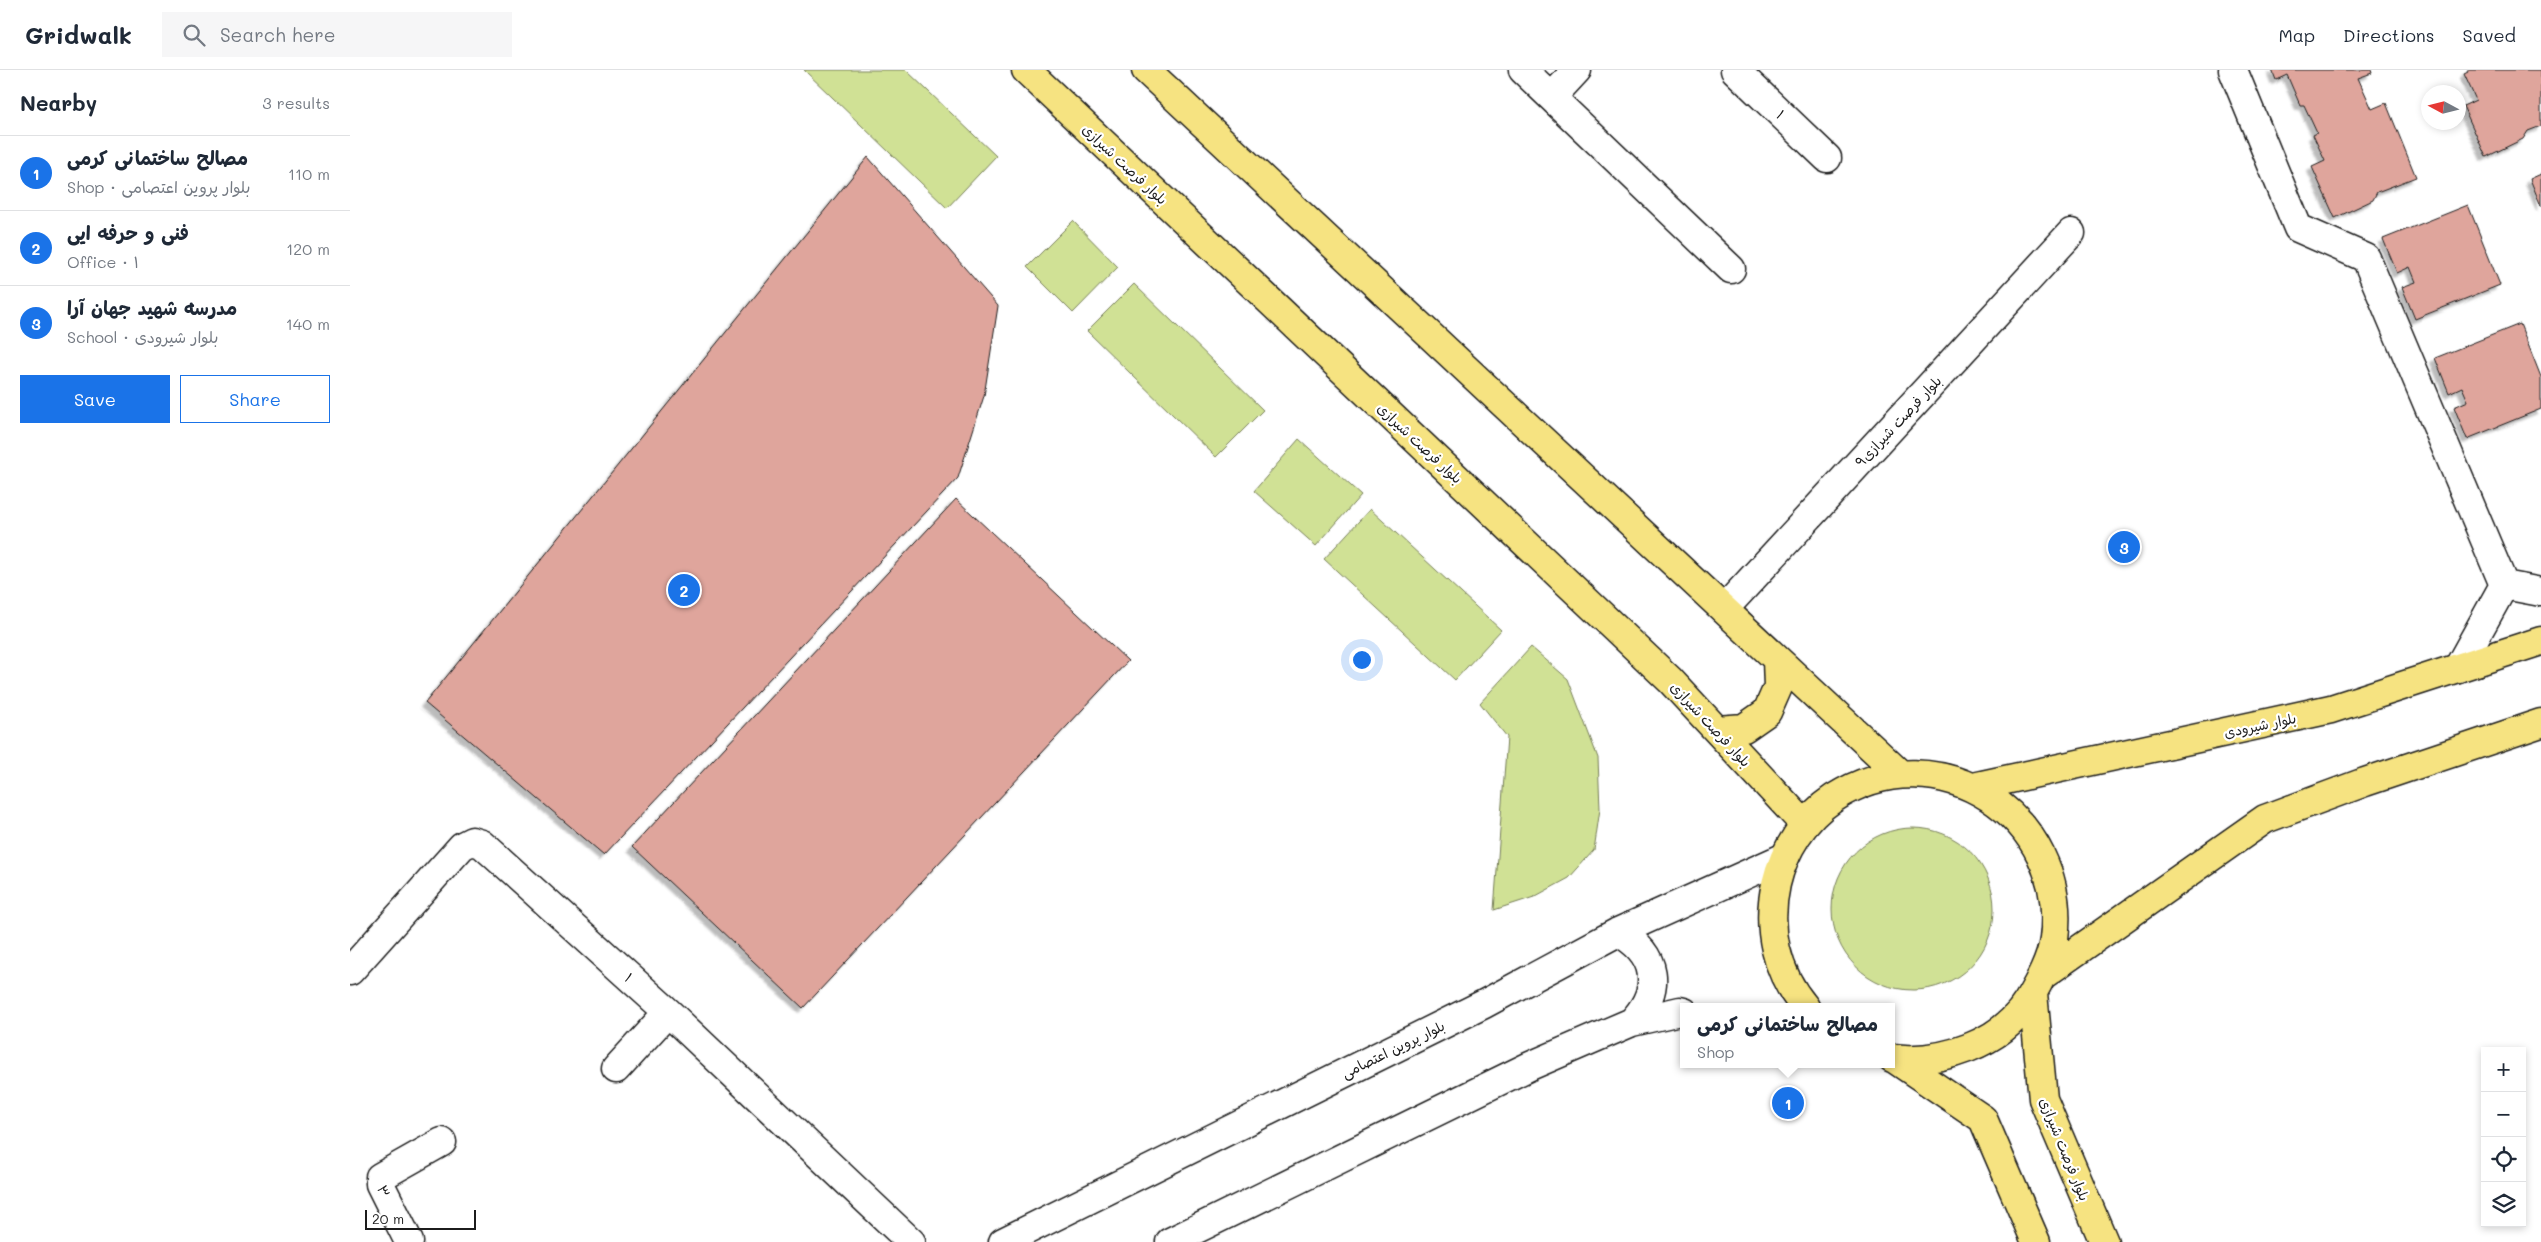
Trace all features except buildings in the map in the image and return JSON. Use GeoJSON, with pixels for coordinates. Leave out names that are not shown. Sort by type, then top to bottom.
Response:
{"type":"FeatureCollection","features":[{"type":"Feature","properties":{"kind":"main road","name":"بلوار فرصت شیرازی"},"geometry":{"type":"LineString","coordinates":[[1026,70],[1670,680],[1804,824]]}},
{"type":"Feature","properties":{"kind":"main road"},"geometry":{"type":"LineString","coordinates":[[1146,70],[1900,774]]}},
{"type":"Feature","properties":{"kind":"main road","name":"بلوار شیرودی"},"geometry":{"type":"LineString","coordinates":[[1973,786],[2331,710],[2541,642]]}},
{"type":"Feature","properties":{"kind":"main road"},"geometry":{"type":"LineString","coordinates":[[1717,730],[1744,728],[1767,712],[1778,688],[1777,660]]}},
{"type":"Feature","properties":{"kind":"main road"},"geometry":{"type":"LineString","coordinates":[[2038,984],[2265,819],[2364,782],[2541,723]]}},
{"type":"Feature","properties":{"kind":"main road"},"geometry":{"type":"LineString","coordinates":[[1802,1003],[1791,991],[1774,950],[1771,906],[1782,862],[1804,824],[1824,804],[1847,790],[1873,779],[1900,774],[1938,775],[1973,786],[2005,807],[2029,833],[2047,866],[2055,902],[2054,940],[2038,984],[2024,1006],[1998,1032],[1966,1049],[1930,1058],[1895,1058]]}},
{"type":"Feature","properties":{"kind":"main road","name":"بلوار فرصت شیرازی"},"geometry":{"type":"LineString","coordinates":[[2038,984],[2043,1099],[2104,1242]]}},
{"type":"Feature","properties":{"kind":"main road"},"geometry":{"type":"LineString","coordinates":[[1895,1059],[1983,1119],[2036,1242]]}},
{"type":"Feature","properties":{"kind":"street"},"geometry":{"type":"LineString","coordinates":[[1523,70],[1731,269]]}},
{"type":"Feature","properties":{"kind":"street"},"geometry":{"type":"LineString","coordinates":[[1552,97],[1577,70]]}},
{"type":"Feature","properties":{"kind":"street","name":"۱"},"geometry":{"type":"LineString","coordinates":[[1735,70],[1826,158]]}},
{"type":"Feature","properties":{"kind":"street"},"geometry":{"type":"LineString","coordinates":[[2233,70],[2298,228],[2366,258],[2504,585]]}},
{"type":"Feature","properties":{"kind":"street","name":"۹بلوار فرصت شیرازی"},"geometry":{"type":"LineString","coordinates":[[1724,610],[2071,233]]}},
{"type":"Feature","properties":{"kind":"street"},"geometry":{"type":"LineString","coordinates":[[2504,585],[2541,592]]}},
{"type":"Feature","properties":{"kind":"street"},"geometry":{"type":"LineString","coordinates":[[2458,668],[2504,585]]}},
{"type":"Feature","properties":{"kind":"street","name":"۱"},"geometry":{"type":"LineString","coordinates":[[350,971],[462,846],[472,841],[482,844],[668,1012],[911,1242]]}},
{"type":"Feature","properties":{"kind":"street","name":"بلوار پروین اعتصامی"},"geometry":{"type":"LineString","coordinates":[[1003,1242],[1484,1004],[1618,932],[1785,857]]}},
{"type":"Feature","properties":{"kind":"street"},"geometry":{"type":"LineString","coordinates":[[1618,932],[1635,941],[1646,956],[1652,973],[1652,991],[1645,1009],[1632,1022]]}},
{"type":"Feature","properties":{"kind":"street"},"geometry":{"type":"LineString","coordinates":[[1170,1242],[1530,1066],[1632,1022],[1680,1011]]}},
{"type":"Feature","properties":{"kind":"street"},"geometry":{"type":"LineString","coordinates":[[616,1069],[668,1012]]}},
{"type":"Feature","properties":{"kind":"street","name":"۳"},"geometry":{"type":"LineString","coordinates":[[409,1242],[380,1184],[380,1177],[442,1142]]}},
{"type":"Feature","properties":{"kind":"green space"},"geometry":{"type":"Polygon","coordinates":[[[804,70],[906,70],[996,156],[947,208],[804,70]]]}},
{"type":"Feature","properties":{"kind":"green space"},"geometry":{"type":"Polygon","coordinates":[[[1073,221],[1118,267],[1073,313],[1027,267],[1073,221]]]}},
{"type":"Feature","properties":{"kind":"green space"},"geometry":{"type":"Polygon","coordinates":[[[1134,284],[1263,410],[1216,457],[1087,331],[1134,284]]]}},
{"type":"Feature","properties":{"kind":"green space"},"geometry":{"type":"Polygon","coordinates":[[[1299,439],[1361,495],[1316,546],[1254,491],[1299,439]]]}},
{"type":"Feature","properties":{"kind":"green space"},"geometry":{"type":"Polygon","coordinates":[[[1370,509],[1501,630],[1455,680],[1324,559],[1370,509]]]}},
{"type":"Feature","properties":{"kind":"green space"},"geometry":{"type":"Polygon","coordinates":[[[1531,647],[1568,679],[1598,758],[1600,809],[1594,850],[1569,878],[1534,897],[1494,910],[1507,737],[1480,703],[1531,647]]]}},
{"type":"Feature","properties":{"kind":"green space"},"geometry":{"type":"Polygon","coordinates":[[[1913,828],[1944,834],[1970,852],[1988,878],[1994,909],[1988,940],[1970,966],[1944,984],[1913,990],[1882,984],[1856,966],[1838,940],[1832,909],[1838,878],[1856,852],[1882,834],[1913,828]]]}},
{"type":"Feature","properties":{"kind":"place","name":"مدرسه شهید جهان آرا"},"geometry":{"type":"Point","coordinates":[2124,547]}},
{"type":"Feature","properties":{"kind":"place","name":"فنی و حرفه ایی"},"geometry":{"type":"Point","coordinates":[684,590]}},
{"type":"Feature","properties":{"kind":"place","name":"مصالح ساختمانی کرمی"},"geometry":{"type":"Point","coordinates":[1788,1103]}}]}
